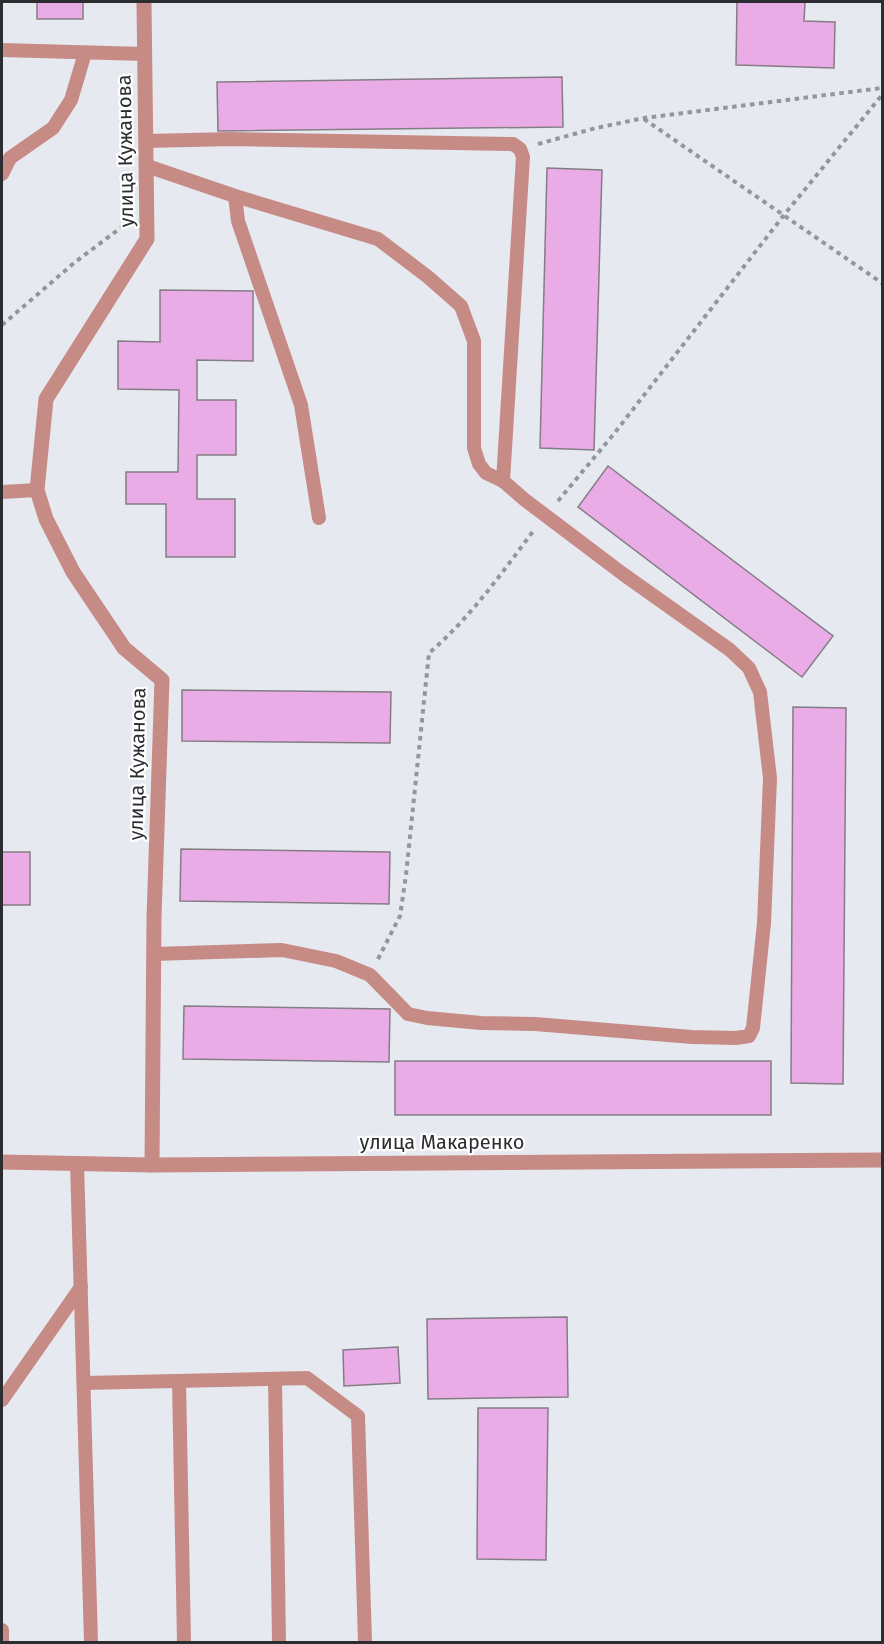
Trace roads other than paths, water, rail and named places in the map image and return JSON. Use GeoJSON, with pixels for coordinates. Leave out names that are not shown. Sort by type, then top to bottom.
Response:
{"type":"FeatureCollection","features":[{"type":"Feature","properties":{"kind":"street","name":"улица Кужанова"},"geometry":{"type":"LineString","coordinates":[[144,2],[147,239],[46,399],[37,490],[46,519],[72,572],[124,648],[162,680],[154,954],[152,1165]]}},
{"type":"Feature","properties":{"kind":"street","name":"улица Макаренко"},"geometry":{"type":"LineString","coordinates":[[2,1162],[152,1165],[882,1160]]}},
{"type":"Feature","properties":{"kind":"lane"},"geometry":{"type":"LineString","coordinates":[[2,50],[145,54]]}},
{"type":"Feature","properties":{"kind":"lane"},"geometry":{"type":"LineString","coordinates":[[2,174],[10,158],[53,128],[71,100],[85,52]]}},
{"type":"Feature","properties":{"kind":"lane"},"geometry":{"type":"LineString","coordinates":[[146,141],[513,144],[520,149],[523,157],[521,212],[503,481]]}},
{"type":"Feature","properties":{"kind":"lane"},"geometry":{"type":"LineString","coordinates":[[147,166],[235,196],[378,239],[428,277],[461,306],[474,341],[474,448],[479,464],[486,472],[503,481],[623,574],[730,650],[749,668],[760,692],[770,778],[764,923],[753,1028],[749,1035],[736,1038],[714,1038],[427,1018],[408,1014],[370,975],[336,961],[282,950],[154,954]]}},
{"type":"Feature","properties":{"kind":"lane"},"geometry":{"type":"LineString","coordinates":[[235,196],[238,221],[301,405],[320,518]]}},
{"type":"Feature","properties":{"kind":"lane"},"geometry":{"type":"LineString","coordinates":[[2,492],[37,490]]}},
{"type":"Feature","properties":{"kind":"lane"},"geometry":{"type":"LineString","coordinates":[[77,1164],[91,1642]]}},
{"type":"Feature","properties":{"kind":"lane"},"geometry":{"type":"LineString","coordinates":[[2,1400],[81,1287]]}},
{"type":"Feature","properties":{"kind":"lane"},"geometry":{"type":"LineString","coordinates":[[84,1383],[307,1378],[358,1416],[365,1642]]}},
{"type":"Feature","properties":{"kind":"lane"},"geometry":{"type":"LineString","coordinates":[[274,1379],[279,1642]]}},
{"type":"Feature","properties":{"kind":"lane"},"geometry":{"type":"LineString","coordinates":[[179,1381],[184,1642]]}},
{"type":"Feature","properties":{"kind":"lane"},"geometry":{"type":"LineString","coordinates":[[2,1630],[2,1642]]}}]}
